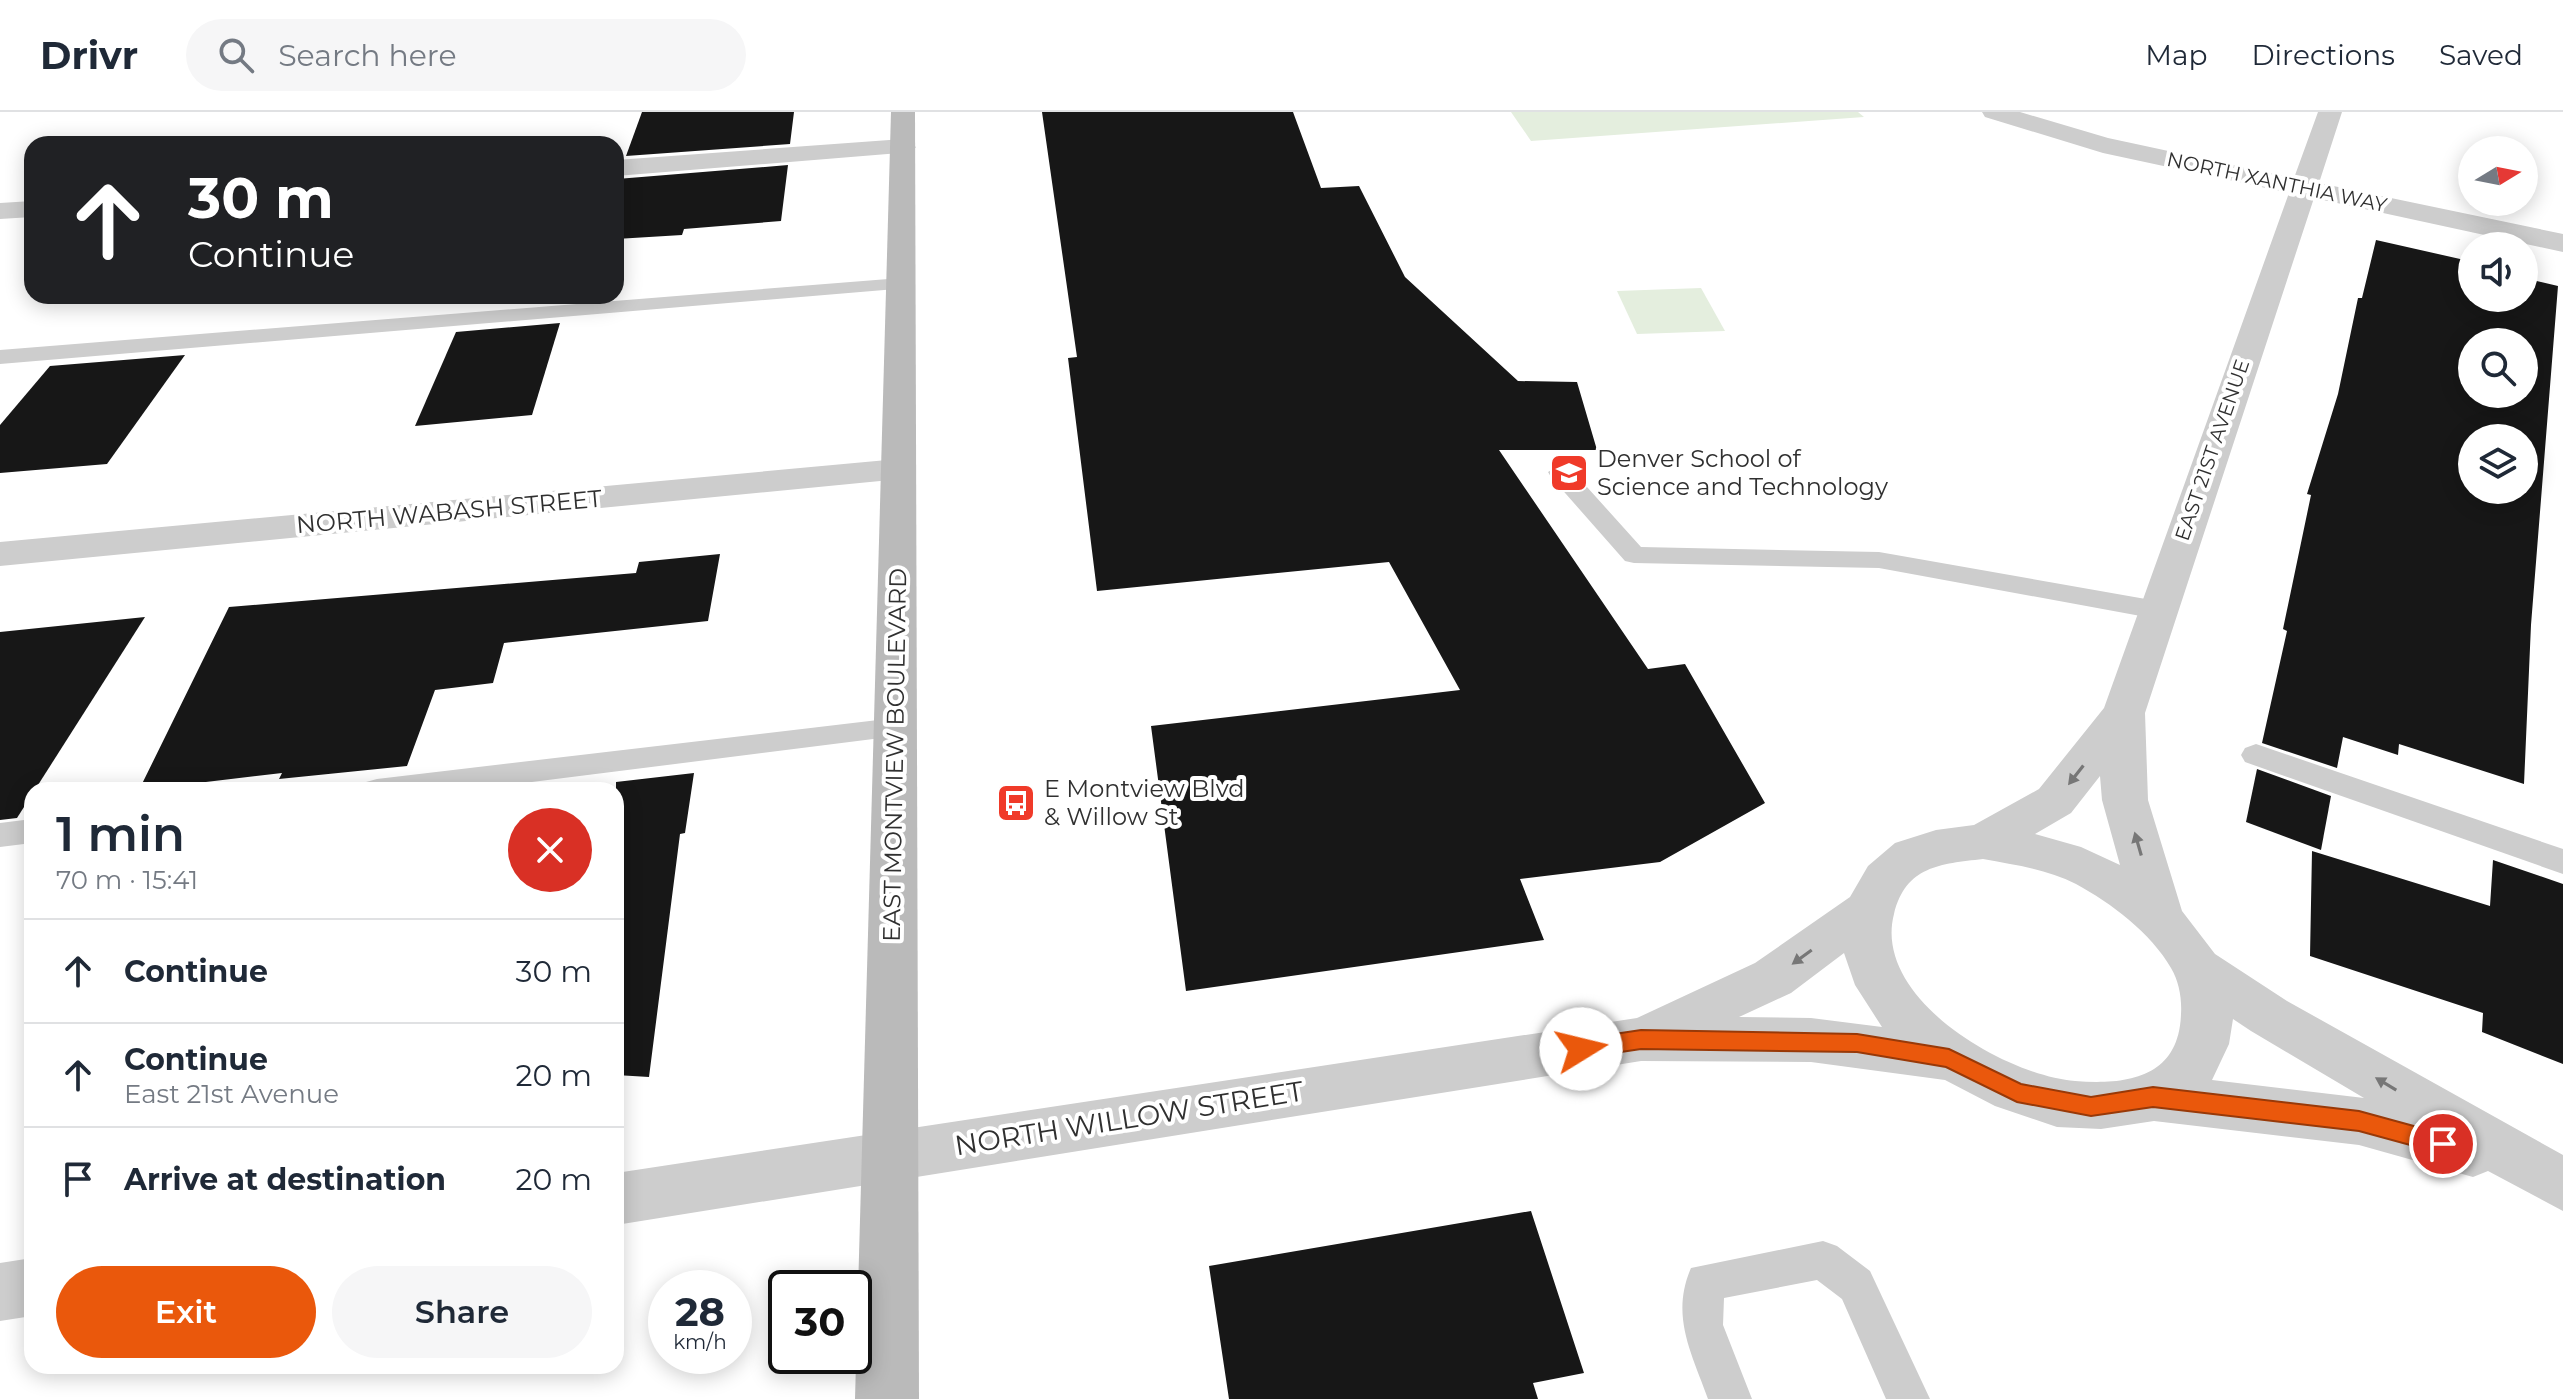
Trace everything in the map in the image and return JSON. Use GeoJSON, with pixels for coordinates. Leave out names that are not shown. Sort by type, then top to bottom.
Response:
{"type":"FeatureCollection","features":[{"type":"Feature","properties":{"kind":"main road","name":"EAST MONTVIEW BOULEVARD"},"geometry":{"type":"LineString","coordinates":[[887,1399],[903,130]]}},
{"type":"Feature","properties":{"kind":"street","name":"NORTH XANTHIA WAY"},"geometry":{"type":"LineString","coordinates":[[1994,112],[2103,145],[2563,243]]}},
{"type":"Feature","properties":{"kind":"street","name":"EAST 21ST AVENUE"},"geometry":{"type":"LineString","coordinates":[[2160,919],[2125,800],[2122,776],[2124,713],[2330,112]]}},
{"type":"Feature","properties":{"kind":"street"},"geometry":{"type":"LineString","coordinates":[[624,167],[903,130]]}},
{"type":"Feature","properties":{"kind":"street"},"geometry":{"type":"LineString","coordinates":[[0,211],[24,210]]}},
{"type":"Feature","properties":{"kind":"street","name":"NORTH WABASH STREET"},"geometry":{"type":"LineString","coordinates":[[0,554],[898,470]]}},
{"type":"Feature","properties":{"kind":"street","name":"EAST 21ST AVENUE"},"geometry":{"type":"LineString","coordinates":[[1983,842],[2055,801],[2124,713]]}},
{"type":"Feature","properties":{"kind":"street"},"geometry":{"type":"LineString","coordinates":[[1983,842],[2045,852],[2107,879],[2160,919],[2198,969],[2269,1016],[2544,1176],[2359,1121],[2153,1097],[2091,1107],[2017,1093],[1949,1058],[1897,1011],[1869,959],[1865,911],[1887,873],[1928,849],[1983,842]]}},
{"type":"Feature","properties":{"kind":"street","name":"NORTH WILLOW STREET"},"geometry":{"type":"LineString","coordinates":[[1641,1039],[1773,978],[1865,911]]}},
{"type":"Feature","properties":{"kind":"street"},"geometry":{"type":"LineString","coordinates":[[2153,1097],[2196,1066],[2210,1020],[2198,969]]}},
{"type":"Feature","properties":{"kind":"street","name":"NORTH WILLOW STREET"},"geometry":{"type":"LineString","coordinates":[[624,1198],[1641,1039],[1811,1040],[1949,1058]]}},
{"type":"Feature","properties":{"kind":"street"},"geometry":{"type":"LineString","coordinates":[[0,1292],[24,1288]]}},
{"type":"Feature","properties":{"kind":"lane"},"geometry":{"type":"LineString","coordinates":[[0,357],[901,284]]}},
{"type":"Feature","properties":{"kind":"lane"},"geometry":{"type":"LineString","coordinates":[[1560,472],[1634,555],[1879,560],[2157,610]]}},
{"type":"Feature","properties":{"kind":"lane"},"geometry":{"type":"LineString","coordinates":[[444,782],[895,728]]}},
{"type":"Feature","properties":{"kind":"lane"},"geometry":{"type":"LineString","coordinates":[[2256,755],[2563,862]]}},
{"type":"Feature","properties":{"kind":"lane"},"geometry":{"type":"LineString","coordinates":[[0,835],[24,832]]}},
{"type":"Feature","properties":{"kind":"lane"},"geometry":{"type":"LineString","coordinates":[[1730,1399],[1702,1325],[1705,1282],[1823,1260],[1856,1285],[1908,1399]]}},
{"type":"Feature","properties":{"kind":"green space"},"geometry":{"type":"Polygon","coordinates":[[[1511,112],[1858,112],[1864,117],[1531,141],[1511,112]]]}},
{"type":"Feature","properties":{"kind":"green space"},"geometry":{"type":"Polygon","coordinates":[[[1701,288],[1725,331],[1637,334],[1617,291],[1701,288]]]}},
{"type":"Feature","properties":{"kind":"building"},"geometry":{"type":"Polygon","coordinates":[[[642,112],[794,112],[790,144],[626,156],[642,112]]]}},
{"type":"Feature","properties":{"kind":"building"},"geometry":{"type":"Polygon","coordinates":[[[1042,112],[1293,112],[1321,188],[1359,186],[1405,277],[1518,381],[1577,382],[1597,450],[1499,450],[1648,669],[1685,664],[1765,803],[1660,862],[1520,879],[1544,940],[1186,991],[1151,726],[1460,690],[1389,562],[1097,591],[1068,358],[1077,357],[1042,112]]]}},
{"type":"Feature","properties":{"kind":"building"},"geometry":{"type":"Polygon","coordinates":[[[788,165],[781,221],[684,229],[682,235],[624,239],[624,178],[788,165]]]}},
{"type":"Feature","properties":{"kind":"building"},"geometry":{"type":"Polygon","coordinates":[[[2376,240],[2458,259],[2458,312],[2538,312],[2538,281],[2558,286],[2531,625],[2524,784],[2399,744],[2398,755],[2343,737],[2337,768],[2262,743],[2287,631],[2283,629],[2311,495],[2307,494],[2338,394],[2358,298],[2362,298],[2376,240]]]}},
{"type":"Feature","properties":{"kind":"building"},"geometry":{"type":"Polygon","coordinates":[[[560,323],[532,415],[415,426],[456,332],[560,323]]]}},
{"type":"Feature","properties":{"kind":"building"},"geometry":{"type":"Polygon","coordinates":[[[185,355],[107,464],[0,473],[0,425],[50,366],[185,355]]]}},
{"type":"Feature","properties":{"kind":"building"},"geometry":{"type":"Polygon","coordinates":[[[720,554],[708,621],[504,643],[493,683],[435,690],[407,766],[279,779],[282,773],[206,782],[143,782],[229,607],[636,573],[639,562],[720,554]]]}},
{"type":"Feature","properties":{"kind":"building"},"geometry":{"type":"Polygon","coordinates":[[[145,617],[40,782],[24,782],[24,807],[17,818],[0,820],[0,632],[145,617]]]}},
{"type":"Feature","properties":{"kind":"building"},"geometry":{"type":"Polygon","coordinates":[[[2257,769],[2331,796],[2321,850],[2246,822],[2257,769]]]}},
{"type":"Feature","properties":{"kind":"building"},"geometry":{"type":"Polygon","coordinates":[[[694,773],[685,833],[680,834],[649,1077],[624,1075],[624,782],[616,782],[694,773]]]}},
{"type":"Feature","properties":{"kind":"building"},"geometry":{"type":"Polygon","coordinates":[[[2312,851],[2490,906],[2493,860],[2563,884],[2563,1064],[2482,1032],[2483,1013],[2310,956],[2312,851]]]}},
{"type":"Feature","properties":{"kind":"building"},"geometry":{"type":"Polygon","coordinates":[[[1531,1211],[1584,1373],[1533,1383],[1538,1399],[1229,1399],[1209,1266],[1531,1211]]]}},
{"type":"Feature","properties":{"kind":"place","name":"Denver School of Science and Technology"},"geometry":{"type":"Point","coordinates":[1569,473]}},
{"type":"Feature","properties":{"kind":"place","name":"E Montview Blvd & Willow St"},"geometry":{"type":"Point","coordinates":[1016,803]}},
{"type":"Feature","properties":{"kind":"route"},"geometry":{"type":"LineString","coordinates":[[1581,1049],[1641,1039],[1857,1043],[1949,1058],[2017,1093],[2091,1107],[2153,1097],[2359,1121],[2443,1144]]}}]}
